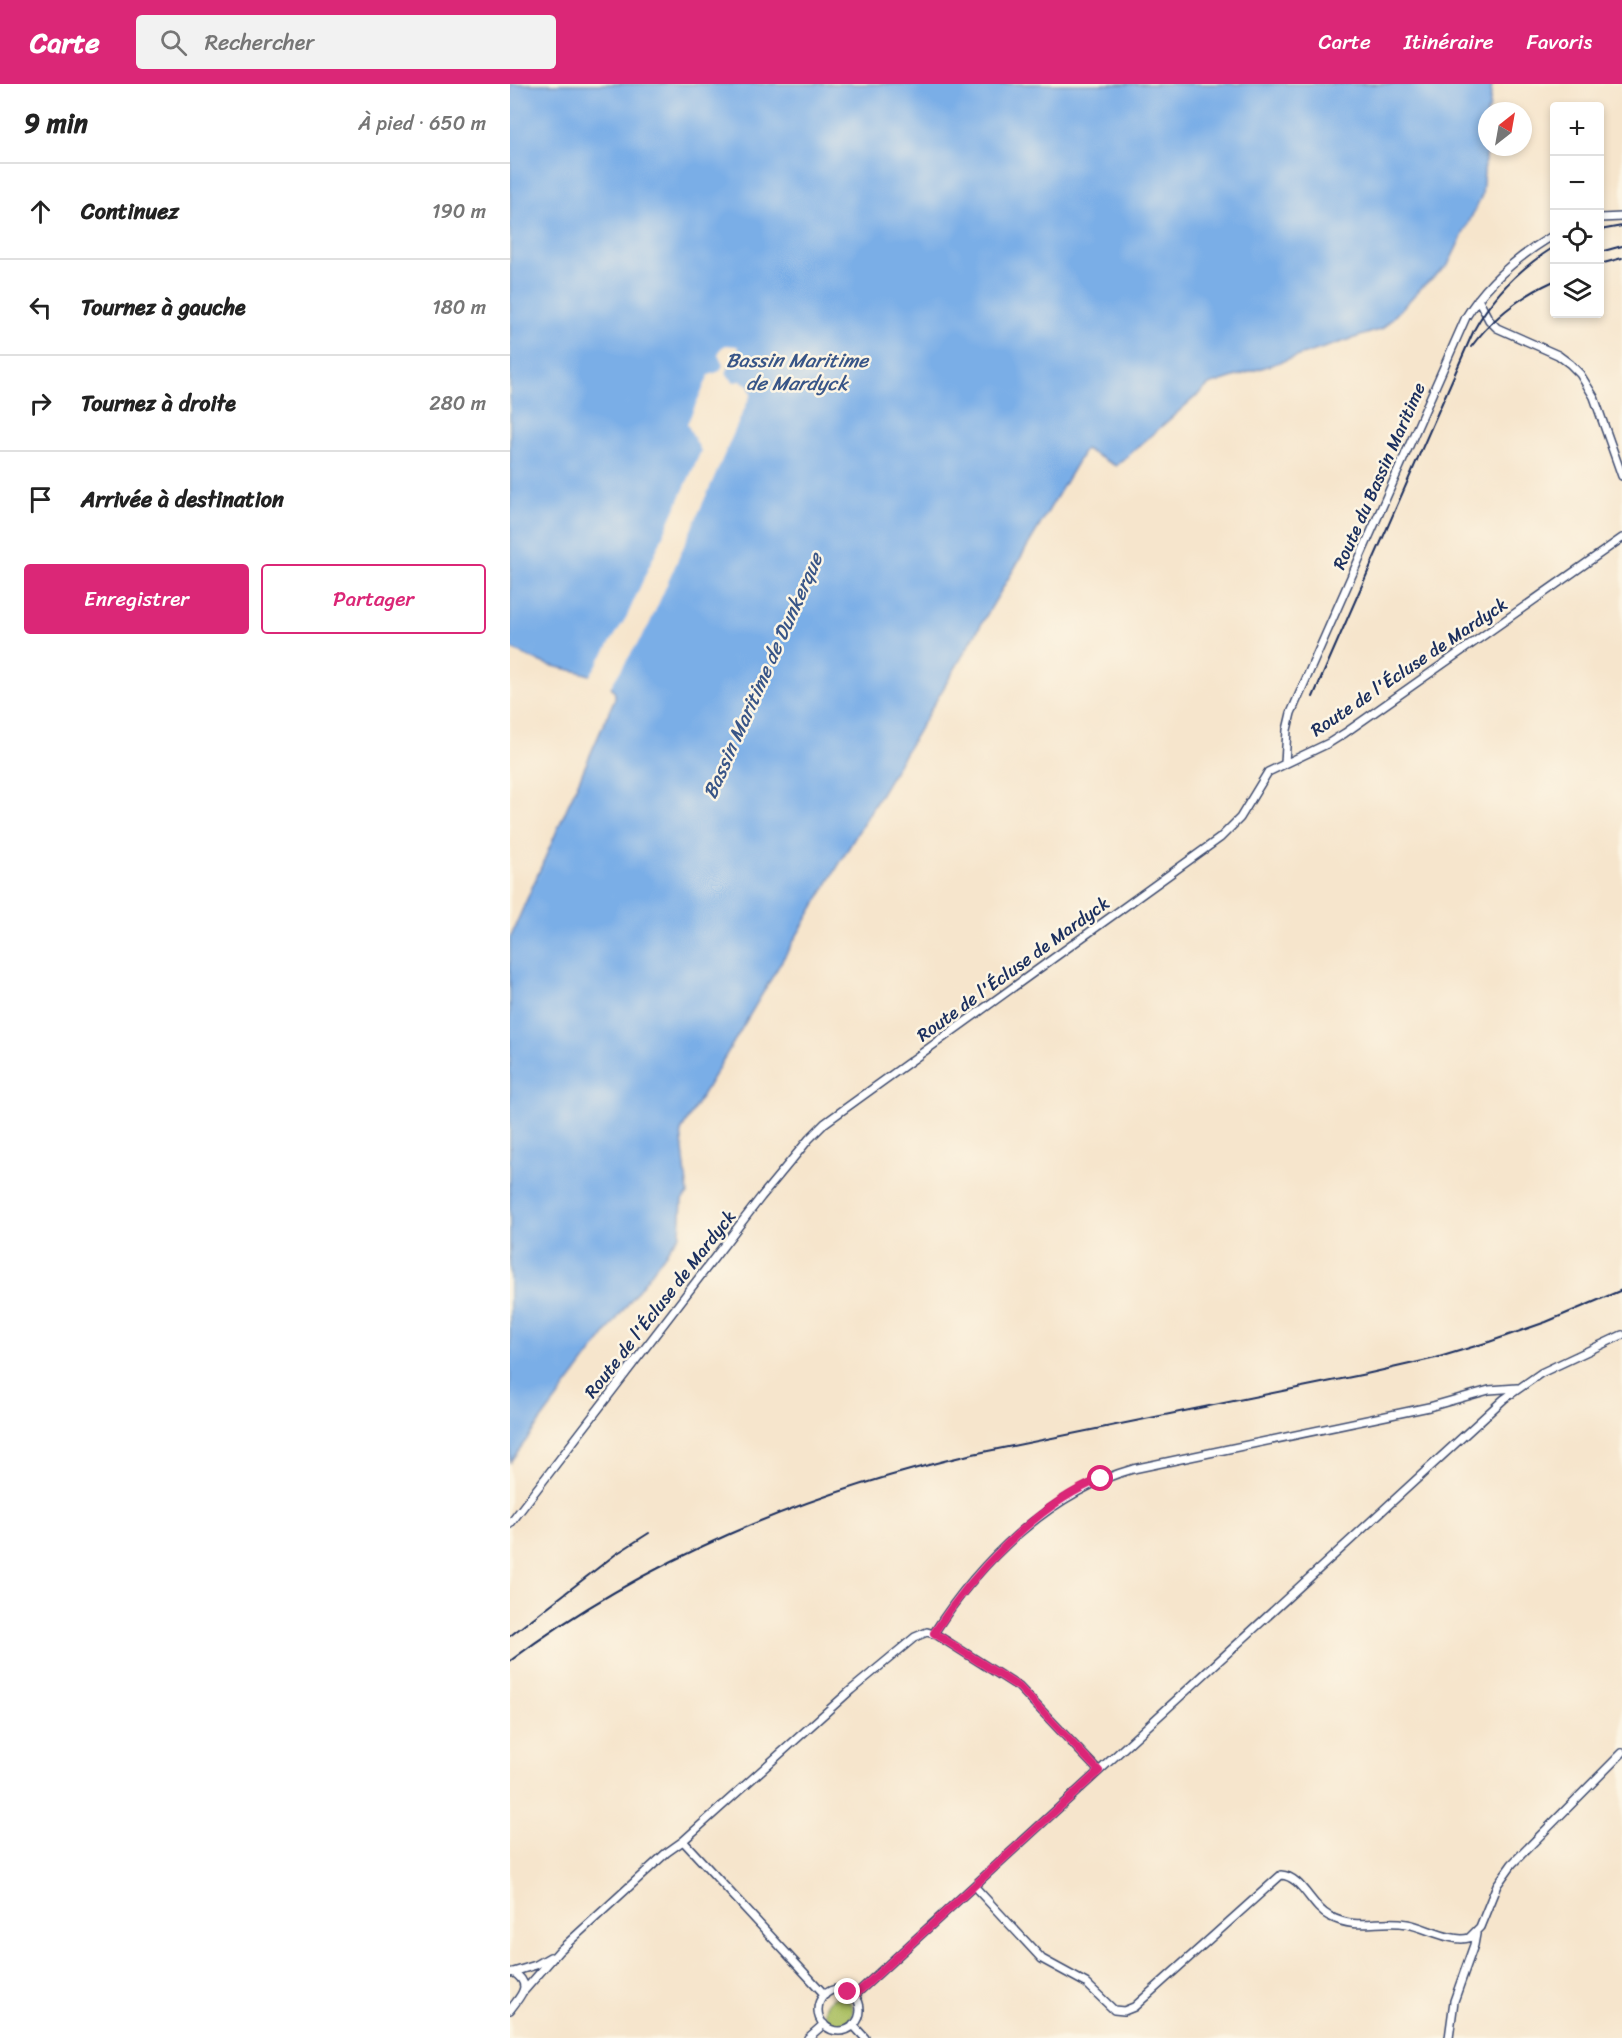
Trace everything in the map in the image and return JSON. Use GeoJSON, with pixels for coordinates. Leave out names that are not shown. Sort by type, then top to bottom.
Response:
{"type":"FeatureCollection","features":[{"type":"Feature","properties":{"kind":"street"},"geometry":{"type":"LineString","coordinates":[[1604,218],[1622,217]]}},
{"type":"Feature","properties":{"kind":"street","name":"Route du Bassin Maritime"},"geometry":{"type":"LineString","coordinates":[[1285,763],[1287,730],[1292,713],[1464,322],[1478,299],[1496,279],[1550,238]]}},
{"type":"Feature","properties":{"kind":"street"},"geometry":{"type":"LineString","coordinates":[[1478,299],[1489,320],[1497,328],[1558,355],[1580,374],[1592,393],[1622,476]]}},
{"type":"Feature","properties":{"kind":"street","name":"Route de l'Écluse de Mardyck"},"geometry":{"type":"LineString","coordinates":[[510,1524],[761,1197],[814,1134],[855,1101],[1215,843],[1240,819],[1268,772],[1345,733],[1622,538]]}},
{"type":"Feature","properties":{"kind":"street"},"geometry":{"type":"LineString","coordinates":[[854,1996],[1518,1388],[1541,1372],[1622,1335]]}},
{"type":"Feature","properties":{"kind":"street"},"geometry":{"type":"LineString","coordinates":[[934,1633],[950,1608],[987,1564],[1049,1508],[1093,1482],[1133,1469],[1418,1410],[1489,1390],[1518,1388]]}},
{"type":"Feature","properties":{"kind":"street"},"geometry":{"type":"LineString","coordinates":[[510,2010],[559,1951],[666,1853],[683,1841],[851,1690],[915,1637],[923,1633],[934,1633],[1019,1687],[1099,1771]]}},
{"type":"Feature","properties":{"kind":"street"},"geometry":{"type":"LineString","coordinates":[[1449,2038],[1454,2001],[1476,1934],[1497,1885],[1512,1864],[1622,1753]]}},
{"type":"Feature","properties":{"kind":"street"},"geometry":{"type":"LineString","coordinates":[[683,1841],[825,1995]]}},
{"type":"Feature","properties":{"kind":"street"},"geometry":{"type":"LineString","coordinates":[[975,1886],[1038,1955],[1086,1983],[1111,2008],[1118,2011],[1127,2011],[1134,2007],[1281,1875],[1292,1879],[1322,1911],[1340,1921],[1364,1925],[1405,1923],[1462,1940],[1476,1934]]}},
{"type":"Feature","properties":{"kind":"street"},"geometry":{"type":"LineString","coordinates":[[512,1972],[540,1963],[559,1951]]}},
{"type":"Feature","properties":{"kind":"street"},"geometry":{"type":"LineString","coordinates":[[512,1972],[524,1982],[524,1991]]}},
{"type":"Feature","properties":{"kind":"street"},"geometry":{"type":"LineString","coordinates":[[838,1990],[846,1991],[854,1996],[860,2011],[853,2025],[839,2031],[830,2029],[824,2024],[818,2011],[825,1995],[838,1990]]}},
{"type":"Feature","properties":{"kind":"street"},"geometry":{"type":"LineString","coordinates":[[808,2038],[824,2024]]}},
{"type":"Feature","properties":{"kind":"street"},"geometry":{"type":"LineString","coordinates":[[853,2025],[865,2038]]}},
{"type":"Feature","properties":{"kind":"green space"},"geometry":{"type":"Polygon","coordinates":[[[839,1997],[849,2001],[853,2011],[849,2021],[839,2025],[829,2021],[825,2011],[829,2001],[839,1997]]]}},
{"type":"Feature","properties":{"kind":"water","name":"Bassin Maritime de Mardyck"},"geometry":{"type":"Polygon","coordinates":[[[510,84],[1492,84],[1490,102],[1478,102],[1478,156],[1485,156],[1482,195],[1448,265],[1423,286],[1382,329],[1209,385],[1116,466],[1085,449],[681,1131],[688,1194],[682,1200],[680,1234],[510,1462],[510,938],[615,698],[614,690],[600,679],[544,663],[510,648],[510,84]]]}},
{"type":"Feature","properties":{"kind":"pier"},"geometry":{"type":"Polygon","coordinates":[[[726,345],[737,346],[742,355],[738,365],[728,368],[726,374],[734,382],[741,381],[748,385],[751,394],[649,625],[609,689],[589,677],[627,616],[701,451],[687,424],[709,375],[720,371],[723,365],[718,355],[721,348],[726,345]]]}},
{"type":"Feature","properties":{"kind":"railway"},"geometry":{"type":"LineString","coordinates":[[1604,229],[1622,226]]}},
{"type":"Feature","properties":{"kind":"railway"},"geometry":{"type":"LineString","coordinates":[[1604,251],[1622,246]]}},
{"type":"Feature","properties":{"kind":"railway"},"geometry":{"type":"LineString","coordinates":[[1313,697],[1474,330],[1490,305],[1509,283],[1550,250]]}},
{"type":"Feature","properties":{"kind":"railway"},"geometry":{"type":"LineString","coordinates":[[1604,263],[1622,258]]}},
{"type":"Feature","properties":{"kind":"railway"},"geometry":{"type":"LineString","coordinates":[[1471,347],[1508,308],[1550,283]]}},
{"type":"Feature","properties":{"kind":"railway"},"geometry":{"type":"LineString","coordinates":[[510,1661],[562,1624],[673,1561],[790,1509],[850,1488],[973,1454],[1436,1358],[1546,1322],[1622,1290]]}},
{"type":"Feature","properties":{"kind":"railway"},"geometry":{"type":"LineString","coordinates":[[510,1636],[616,1554],[649,1533]]}},
{"type":"Feature","properties":{"kind":"route"},"geometry":{"type":"LineString","coordinates":[[848,1992],[854,1996],[1099,1771],[1019,1687],[934,1633],[950,1608],[987,1564],[1049,1508],[1101,1479]]}},
{"type":"Feature","properties":{"kind":"water label","name":"Bassin Maritime de Dunkerque"},"geometry":{"type":"Point","coordinates":[763,676]}}]}
